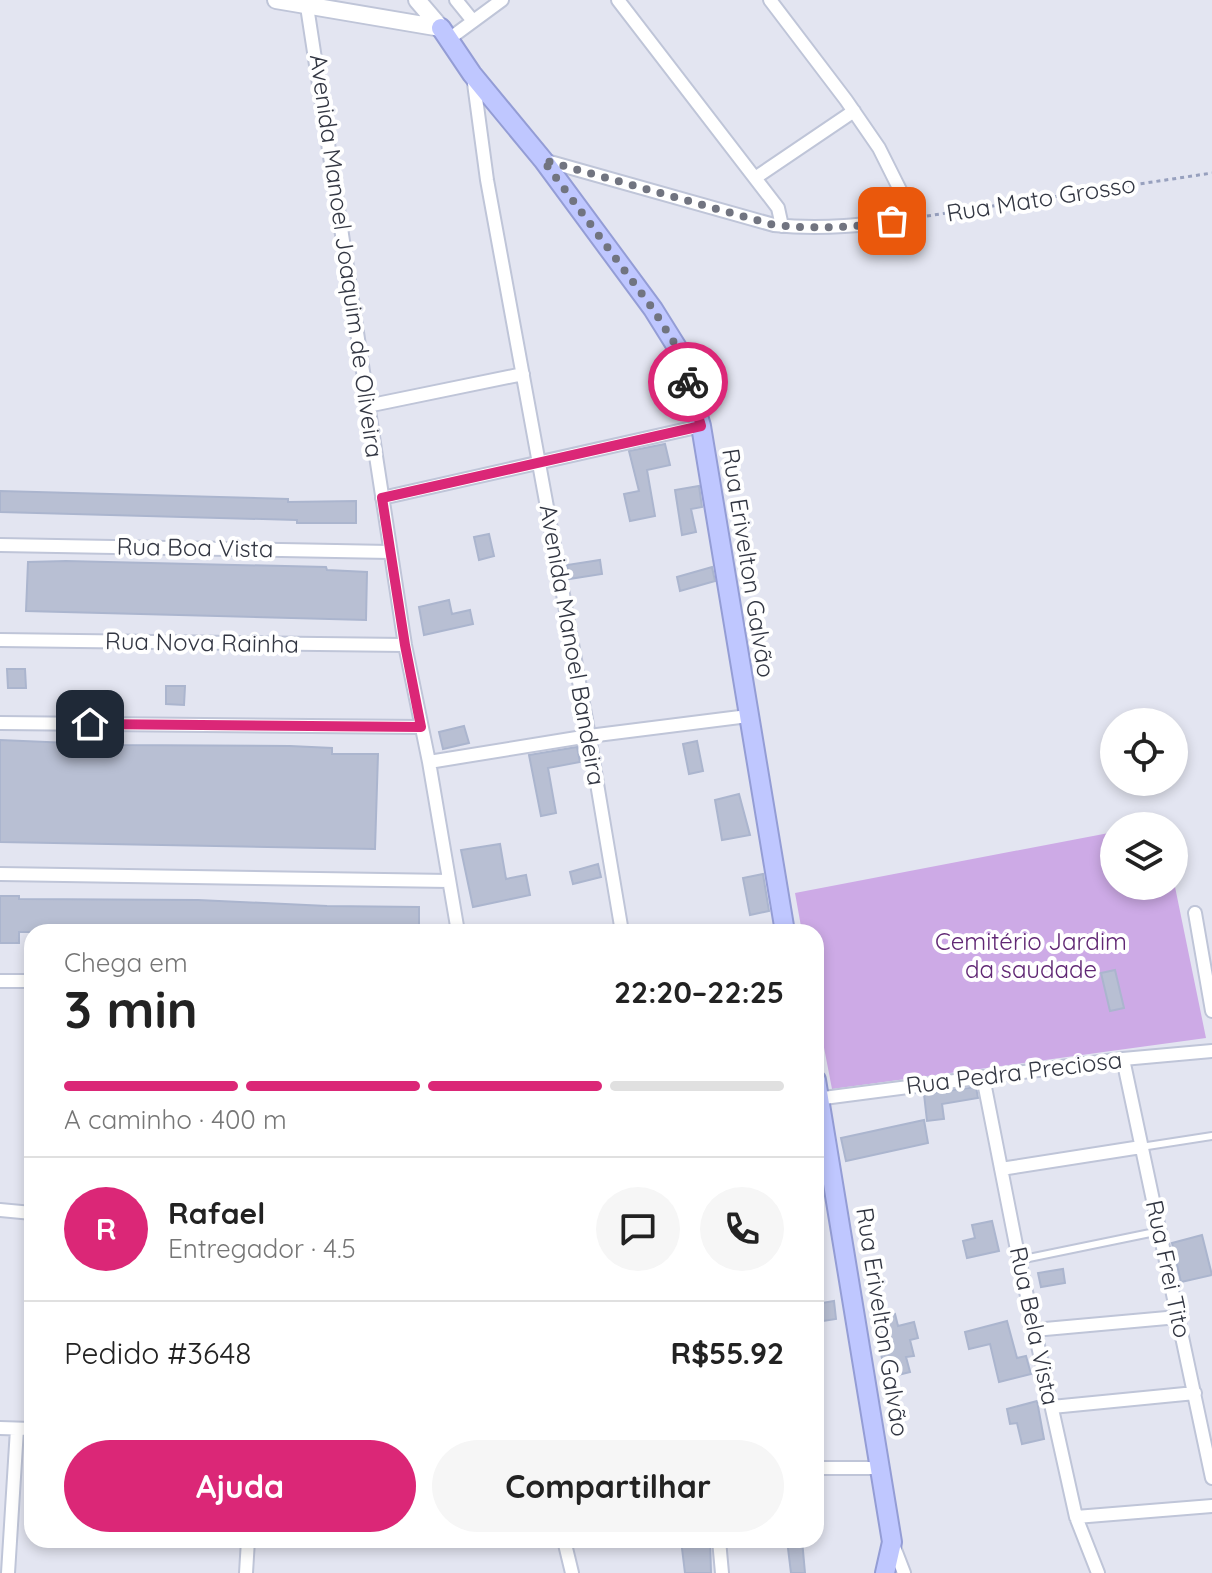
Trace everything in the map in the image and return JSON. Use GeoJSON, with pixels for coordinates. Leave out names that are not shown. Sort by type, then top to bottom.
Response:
{"type":"FeatureCollection","features":[{"type":"Feature","properties":{"kind":"main road","name":"Rua Erivelton Galvão"},"geometry":{"type":"LineString","coordinates":[[445,33],[472,74],[543,160],[653,309],[678,349],[701,426],[784,924]]}},
{"type":"Feature","properties":{"kind":"main road","name":"Rua Erivelton Galvão"},"geometry":{"type":"LineString","coordinates":[[824,1132],[882,1468],[892,1542],[885,1573]]}},
{"type":"Feature","properties":{"kind":"street"},"geometry":{"type":"LineString","coordinates":[[276,0],[308,2],[445,33],[473,21],[502,0]]}},
{"type":"Feature","properties":{"kind":"street","name":"Rua Erivelton Galvão"},"geometry":{"type":"LineString","coordinates":[[417,0],[445,33]]}},
{"type":"Feature","properties":{"kind":"street"},"geometry":{"type":"LineString","coordinates":[[456,0],[473,21]]}},
{"type":"Feature","properties":{"kind":"street"},"geometry":{"type":"LineString","coordinates":[[618,0],[778,208],[782,226]]}},
{"type":"Feature","properties":{"kind":"street"},"geometry":{"type":"LineString","coordinates":[[770,0],[879,148],[914,218]]}},
{"type":"Feature","properties":{"kind":"street","name":"Avenida Manoel Joaquim de Oliveira"},"geometry":{"type":"LineString","coordinates":[[308,2],[390,552],[457,924]]}},
{"type":"Feature","properties":{"kind":"street","name":"Avenida Manoel Bandeira"},"geometry":{"type":"LineString","coordinates":[[472,74],[487,180],[621,924]]}},
{"type":"Feature","properties":{"kind":"street"},"geometry":{"type":"LineString","coordinates":[[755,178],[854,111]]}},
{"type":"Feature","properties":{"kind":"street","name":"Rua Mato Grosso"},"geometry":{"type":"LineString","coordinates":[[543,160],[782,226],[847,228],[914,218]]}},
{"type":"Feature","properties":{"kind":"street"},"geometry":{"type":"LineString","coordinates":[[367,406],[523,374]]}},
{"type":"Feature","properties":{"kind":"street"},"geometry":{"type":"LineString","coordinates":[[382,498],[701,426]]}},
{"type":"Feature","properties":{"kind":"street","name":"Rua Boa Vista"},"geometry":{"type":"LineString","coordinates":[[0,545],[390,552]]}},
{"type":"Feature","properties":{"kind":"street","name":"Rua Nova Rainha"},"geometry":{"type":"LineString","coordinates":[[0,640],[405,645]]}},
{"type":"Feature","properties":{"kind":"street"},"geometry":{"type":"LineString","coordinates":[[429,762],[589,736],[748,716]]}},
{"type":"Feature","properties":{"kind":"street"},"geometry":{"type":"LineString","coordinates":[[0,723],[421,727]]}},
{"type":"Feature","properties":{"kind":"street"},"geometry":{"type":"LineString","coordinates":[[0,874],[449,881]]}},
{"type":"Feature","properties":{"kind":"street"},"geometry":{"type":"LineString","coordinates":[[1195,913],[1212,1011]]}},
{"type":"Feature","properties":{"kind":"street"},"geometry":{"type":"LineString","coordinates":[[0,981],[24,981]]}},
{"type":"Feature","properties":{"kind":"street","name":"Rua Pedra Preciosa"},"geometry":{"type":"LineString","coordinates":[[824,1091],[1212,1051]]}},
{"type":"Feature","properties":{"kind":"street","name":"Rua Frei Tito"},"geometry":{"type":"LineString","coordinates":[[1123,1059],[1212,1478]]}},
{"type":"Feature","properties":{"kind":"street","name":"Rua Bela Vista"},"geometry":{"type":"LineString","coordinates":[[983,1077],[1019,1260],[1076,1517],[1098,1573]]}},
{"type":"Feature","properties":{"kind":"street"},"geometry":{"type":"LineString","coordinates":[[1001,1169],[1141,1147]]}},
{"type":"Feature","properties":{"kind":"street"},"geometry":{"type":"LineString","coordinates":[[0,1210],[24,1212]]}},
{"type":"Feature","properties":{"kind":"street"},"geometry":{"type":"LineString","coordinates":[[1034,1330],[1178,1317]]}},
{"type":"Feature","properties":{"kind":"street"},"geometry":{"type":"LineString","coordinates":[[1052,1407],[1195,1393]]}},
{"type":"Feature","properties":{"kind":"street"},"geometry":{"type":"LineString","coordinates":[[0,1428],[24,1429]]}},
{"type":"Feature","properties":{"kind":"street"},"geometry":{"type":"LineString","coordinates":[[8,1573],[17,1429]]}},
{"type":"Feature","properties":{"kind":"street"},"geometry":{"type":"LineString","coordinates":[[824,1468],[882,1468]]}},
{"type":"Feature","properties":{"kind":"street"},"geometry":{"type":"LineString","coordinates":[[1076,1517],[1212,1506]]}},
{"type":"Feature","properties":{"kind":"street"},"geometry":{"type":"LineString","coordinates":[[892,1542],[904,1573]]}},
{"type":"Feature","properties":{"kind":"street"},"geometry":{"type":"LineString","coordinates":[[246,1573],[248,1548]]}},
{"type":"Feature","properties":{"kind":"street"},"geometry":{"type":"LineString","coordinates":[[566,1548],[572,1573]]}},
{"type":"Feature","properties":{"kind":"street"},"geometry":{"type":"LineString","coordinates":[[720,1548],[722,1573]]}},
{"type":"Feature","properties":{"kind":"lane"},"geometry":{"type":"LineString","coordinates":[[1141,1147],[1212,1136]]}},
{"type":"Feature","properties":{"kind":"lane"},"geometry":{"type":"LineString","coordinates":[[1019,1260],[1160,1231]]}},
{"type":"Feature","properties":{"kind":"path","name":"Rua Mato Grosso"},"geometry":{"type":"LineString","coordinates":[[914,218],[1212,173]]}},
{"type":"Feature","properties":{"kind":"green space","name":"Cemitério Jardim da saudade"},"geometry":{"type":"Polygon","coordinates":[[[1100,835],[1100,900],[1178,900],[1206,1038],[832,1089],[824,1048],[824,924],[801,924],[795,893],[1100,835]]]}},
{"type":"Feature","properties":{"kind":"building"},"geometry":{"type":"Polygon","coordinates":[[[665,444],[670,465],[647,470],[655,516],[630,521],[624,494],[639,491],[629,451],[665,444]]]}},
{"type":"Feature","properties":{"kind":"building"},"geometry":{"type":"Polygon","coordinates":[[[699,486],[702,507],[691,509],[696,532],[682,535],[675,490],[699,486]]]}},
{"type":"Feature","properties":{"kind":"building"},"geometry":{"type":"Polygon","coordinates":[[[0,491],[288,499],[288,502],[356,501],[356,523],[0,512],[0,491]]]}},
{"type":"Feature","properties":{"kind":"building"},"geometry":{"type":"Polygon","coordinates":[[[489,534],[494,556],[479,560],[474,537],[489,534]]]}},
{"type":"Feature","properties":{"kind":"building"},"geometry":{"type":"Polygon","coordinates":[[[600,560],[602,574],[569,579],[567,565],[600,560]]]}},
{"type":"Feature","properties":{"kind":"building"},"geometry":{"type":"Polygon","coordinates":[[[28,562],[326,567],[327,570],[367,572],[366,620],[26,611],[28,562]]]}},
{"type":"Feature","properties":{"kind":"building"},"geometry":{"type":"Polygon","coordinates":[[[712,567],[715,581],[680,591],[677,577],[712,567]]]}},
{"type":"Feature","properties":{"kind":"building"},"geometry":{"type":"Polygon","coordinates":[[[449,600],[452,614],[470,610],[473,624],[424,635],[419,607],[449,600]]]}},
{"type":"Feature","properties":{"kind":"building"},"geometry":{"type":"Polygon","coordinates":[[[7,669],[25,669],[26,688],[8,688],[7,669]]]}},
{"type":"Feature","properties":{"kind":"building"},"geometry":{"type":"Polygon","coordinates":[[[166,686],[185,686],[184,705],[166,704],[166,686]]]}},
{"type":"Feature","properties":{"kind":"building"},"geometry":{"type":"Polygon","coordinates":[[[464,726],[469,743],[443,749],[439,732],[464,726]]]}},
{"type":"Feature","properties":{"kind":"building"},"geometry":{"type":"Polygon","coordinates":[[[0,740],[116,745],[290,746],[332,748],[332,754],[378,754],[375,849],[0,842],[0,740]]]}},
{"type":"Feature","properties":{"kind":"building"},"geometry":{"type":"Polygon","coordinates":[[[697,741],[703,771],[689,774],[683,744],[697,741]]]}},
{"type":"Feature","properties":{"kind":"building"},"geometry":{"type":"Polygon","coordinates":[[[577,747],[580,762],[548,768],[556,813],[541,816],[529,755],[577,747]]]}},
{"type":"Feature","properties":{"kind":"building"},"geometry":{"type":"Polygon","coordinates":[[[739,794],[750,835],[722,840],[715,800],[739,794]]]}},
{"type":"Feature","properties":{"kind":"building"},"geometry":{"type":"Polygon","coordinates":[[[500,844],[506,879],[526,875],[530,895],[473,907],[461,850],[500,844]]]}},
{"type":"Feature","properties":{"kind":"building"},"geometry":{"type":"Polygon","coordinates":[[[598,864],[601,877],[573,884],[570,872],[598,864]]]}},
{"type":"Feature","properties":{"kind":"building"},"geometry":{"type":"Polygon","coordinates":[[[763,874],[769,911],[750,915],[743,878],[763,874]]]}},
{"type":"Feature","properties":{"kind":"building"},"geometry":{"type":"Polygon","coordinates":[[[0,896],[19,896],[19,899],[198,900],[419,907],[419,924],[24,924],[24,932],[19,932],[19,943],[0,943],[0,896]]]}},
{"type":"Feature","properties":{"kind":"building"},"geometry":{"type":"Polygon","coordinates":[[[1115,970],[1124,1008],[1110,1011],[1101,973],[1115,970]]]}},
{"type":"Feature","properties":{"kind":"building"},"geometry":{"type":"Polygon","coordinates":[[[976,1087],[978,1098],[942,1104],[944,1119],[927,1121],[924,1094],[976,1087]]]}},
{"type":"Feature","properties":{"kind":"building"},"geometry":{"type":"Polygon","coordinates":[[[924,1120],[928,1143],[846,1161],[841,1138],[924,1120]]]}},
{"type":"Feature","properties":{"kind":"building"},"geometry":{"type":"Polygon","coordinates":[[[992,1221],[999,1251],[967,1258],[963,1241],[975,1238],[972,1225],[992,1221]]]}},
{"type":"Feature","properties":{"kind":"building"},"geometry":{"type":"Polygon","coordinates":[[[1202,1235],[1212,1275],[1181,1282],[1172,1243],[1202,1235]]]}},
{"type":"Feature","properties":{"kind":"building"},"geometry":{"type":"Polygon","coordinates":[[[1063,1269],[1065,1283],[1041,1287],[1038,1273],[1063,1269]]]}},
{"type":"Feature","properties":{"kind":"building"},"geometry":{"type":"Polygon","coordinates":[[[834,1301],[836,1319],[824,1321],[824,1303],[834,1301]]]}},
{"type":"Feature","properties":{"kind":"building"},"geometry":{"type":"Polygon","coordinates":[[[895,1314],[898,1326],[914,1322],[918,1338],[910,1340],[914,1356],[906,1357],[910,1372],[886,1378],[874,1319],[895,1314]]]}},
{"type":"Feature","properties":{"kind":"building"},"geometry":{"type":"Polygon","coordinates":[[[1007,1321],[1017,1358],[1026,1356],[1031,1374],[999,1382],[990,1344],[969,1349],[965,1332],[1007,1321]]]}},
{"type":"Feature","properties":{"kind":"building"},"geometry":{"type":"Polygon","coordinates":[[[1037,1401],[1044,1439],[1022,1444],[1017,1423],[1010,1424],[1007,1409],[1037,1401]]]}},
{"type":"Feature","properties":{"kind":"building"},"geometry":{"type":"Polygon","coordinates":[[[682,1548],[710,1548],[711,1573],[685,1573],[682,1548]]]}},
{"type":"Feature","properties":{"kind":"building"},"geometry":{"type":"Polygon","coordinates":[[[788,1548],[803,1548],[805,1573],[791,1573],[788,1548]]]}},
{"type":"Feature","properties":{"kind":"way so far"},"geometry":{"type":"LineString","coordinates":[[688,382],[678,349],[653,309],[543,160],[774,225],[847,228],[892,221]]}},
{"type":"Feature","properties":{"kind":"route"},"geometry":{"type":"LineString","coordinates":[[90,724],[421,727],[382,498],[701,426],[688,382]]}}]}
